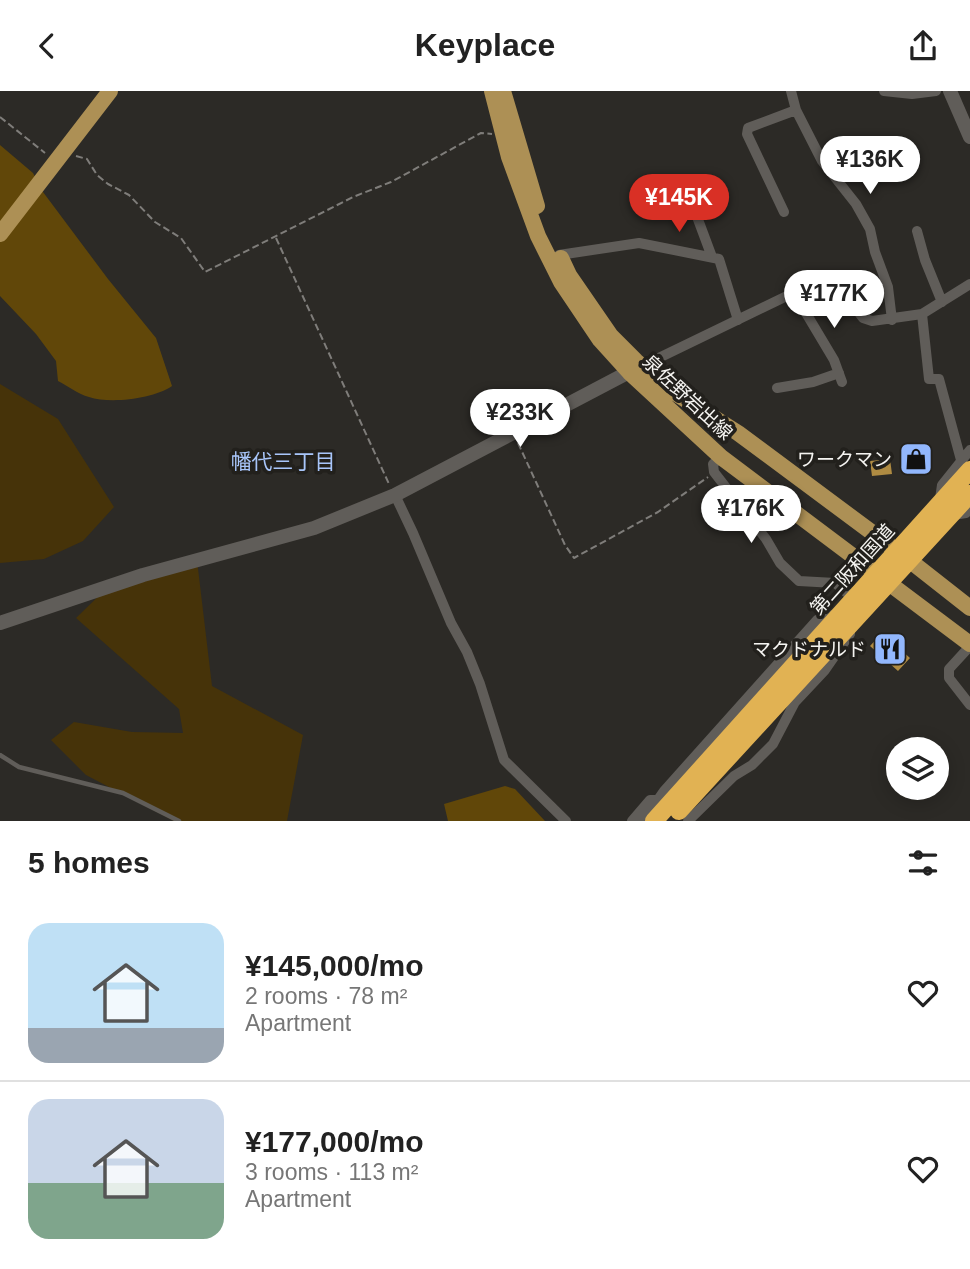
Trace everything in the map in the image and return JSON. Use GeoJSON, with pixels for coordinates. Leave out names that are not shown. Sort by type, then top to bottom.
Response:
{"type":"FeatureCollection","features":[{"type":"Feature","properties":{"kind":"highway","name":"第二阪和国道"},"geometry":{"type":"LineString","coordinates":[[946,509],[965,465]]}},
{"type":"Feature","properties":{"kind":"highway","name":"第二阪和国道"},"geometry":{"type":"LineString","coordinates":[[670,821],[683,810],[903,555],[946,509],[970,494]]}},
{"type":"Feature","properties":{"kind":"highway","name":"第二阪和国道"},"geometry":{"type":"LineString","coordinates":[[652,816],[683,810],[842,613],[858,605]]}},
{"type":"Feature","properties":{"kind":"main road"},"geometry":{"type":"LineString","coordinates":[[0,234],[110,91]]}},
{"type":"Feature","properties":{"kind":"main road","name":"泉佐野岩出線"},"geometry":{"type":"LineString","coordinates":[[492,91],[522,197],[561,282],[600,340],[636,369],[738,433],[970,608]]}},
{"type":"Feature","properties":{"kind":"main road","name":"泉佐野岩出線"},"geometry":{"type":"LineString","coordinates":[[503,91],[532,193],[559,255],[569,275],[636,369],[721,457],[970,645]]}},
{"type":"Feature","properties":{"kind":"street"},"geometry":{"type":"LineString","coordinates":[[791,91],[796,110],[822,161],[856,204],[870,229],[888,287],[892,320]]}},
{"type":"Feature","properties":{"kind":"street"},"geometry":{"type":"LineString","coordinates":[[884,91],[912,94],[936,91]]}},
{"type":"Feature","properties":{"kind":"street"},"geometry":{"type":"LineString","coordinates":[[950,91],[970,137]]}},
{"type":"Feature","properties":{"kind":"street"},"geometry":{"type":"LineString","coordinates":[[784,212],[747,134],[748,128],[796,110]]}},
{"type":"Feature","properties":{"kind":"street"},"geometry":{"type":"LineString","coordinates":[[693,206],[712,257]]}},
{"type":"Feature","properties":{"kind":"street"},"geometry":{"type":"LineString","coordinates":[[917,231],[942,302]]}},
{"type":"Feature","properties":{"kind":"street"},"geometry":{"type":"LineString","coordinates":[[559,255],[639,243],[719,259],[738,320]]}},
{"type":"Feature","properties":{"kind":"street"},"geometry":{"type":"LineString","coordinates":[[0,623],[143,575],[314,528],[395,495],[636,369],[830,275],[863,318],[872,321],[922,314],[970,284]]}},
{"type":"Feature","properties":{"kind":"street"},"geometry":{"type":"LineString","coordinates":[[777,388],[840,377],[834,360],[794,293]]}},
{"type":"Feature","properties":{"kind":"street"},"geometry":{"type":"LineString","coordinates":[[922,314],[929,379],[939,379],[965,465]]}},
{"type":"Feature","properties":{"kind":"street"},"geometry":{"type":"LineString","coordinates":[[965,465],[970,450]]}},
{"type":"Feature","properties":{"kind":"street"},"geometry":{"type":"LineString","coordinates":[[632,821],[650,800],[659,800],[683,810],[765,754],[795,702],[825,670],[848,639],[858,605],[835,583],[799,582],[780,563],[766,539],[714,472],[713,464],[721,457]]}},
{"type":"Feature","properties":{"kind":"street"},"geometry":{"type":"LineString","coordinates":[[395,495],[451,623],[467,652],[480,684],[503,760],[566,821]]}},
{"type":"Feature","properties":{"kind":"street"},"geometry":{"type":"LineString","coordinates":[[946,509],[966,513],[970,509]]}},
{"type":"Feature","properties":{"kind":"street"},"geometry":{"type":"LineString","coordinates":[[643,821],[652,816],[664,791],[744,708],[817,620],[842,613]]}},
{"type":"Feature","properties":{"kind":"street"},"geometry":{"type":"LineString","coordinates":[[970,645],[950,669],[949,678],[970,705]]}},
{"type":"Feature","properties":{"kind":"lane"},"geometry":{"type":"LineString","coordinates":[[0,754],[3,759],[19,767],[123,793],[178,821]]}},
{"type":"Feature","properties":{"kind":"path"},"geometry":{"type":"LineString","coordinates":[[0,117],[56,161],[79,156],[87,159],[103,180],[129,195],[155,222],[180,238],[205,272],[353,197],[391,182],[481,133],[503,135]]}},
{"type":"Feature","properties":{"kind":"path"},"geometry":{"type":"LineString","coordinates":[[276,237],[395,495]]}},
{"type":"Feature","properties":{"kind":"path"},"geometry":{"type":"LineString","coordinates":[[514,433],[565,545],[575,558],[658,512],[714,472]]}},
{"type":"Feature","properties":{"kind":"shaded area"},"geometry":{"type":"Polygon","coordinates":[[[0,145],[33,173],[43,192],[156,338],[172,386],[143,397],[108,400],[85,396],[58,381],[56,361],[36,334],[0,296],[0,145]]]}},
{"type":"Feature","properties":{"kind":"shaded area"},"geometry":{"type":"Polygon","coordinates":[[[0,384],[58,419],[114,507],[83,541],[44,559],[0,563],[0,384]]]}},
{"type":"Feature","properties":{"kind":"shaded area"},"geometry":{"type":"Polygon","coordinates":[[[197,560],[212,686],[303,735],[287,821],[174,821],[86,775],[51,740],[74,722],[132,732],[183,733],[179,709],[76,618],[110,585],[197,560]]]}},
{"type":"Feature","properties":{"kind":"shaded area"},"geometry":{"type":"Polygon","coordinates":[[[505,786],[515,789],[545,821],[448,821],[444,804],[505,786]]]}},
{"type":"Feature","properties":{"kind":"building","name":"ワークマン"},"geometry":{"type":"Polygon","coordinates":[[[928,446],[932,466],[904,471],[901,451],[928,446]]]}},
{"type":"Feature","properties":{"kind":"building"},"geometry":{"type":"Polygon","coordinates":[[[890,459],[892,474],[872,476],[870,461],[890,459]]]}},
{"type":"Feature","properties":{"kind":"building"},"geometry":{"type":"Polygon","coordinates":[[[882,633],[910,658],[898,671],[870,646],[882,633]]]}},
{"type":"Feature","properties":{"kind":"place","name":"ワークマン"},"geometry":{"type":"Point","coordinates":[916,459]}},
{"type":"Feature","properties":{"kind":"place","name":"マクドナルド"},"geometry":{"type":"Point","coordinates":[890,649]}},
{"type":"Feature","properties":{"kind":"district","name":"幡代三丁目"},"geometry":{"type":"Point","coordinates":[283,462]}}]}
